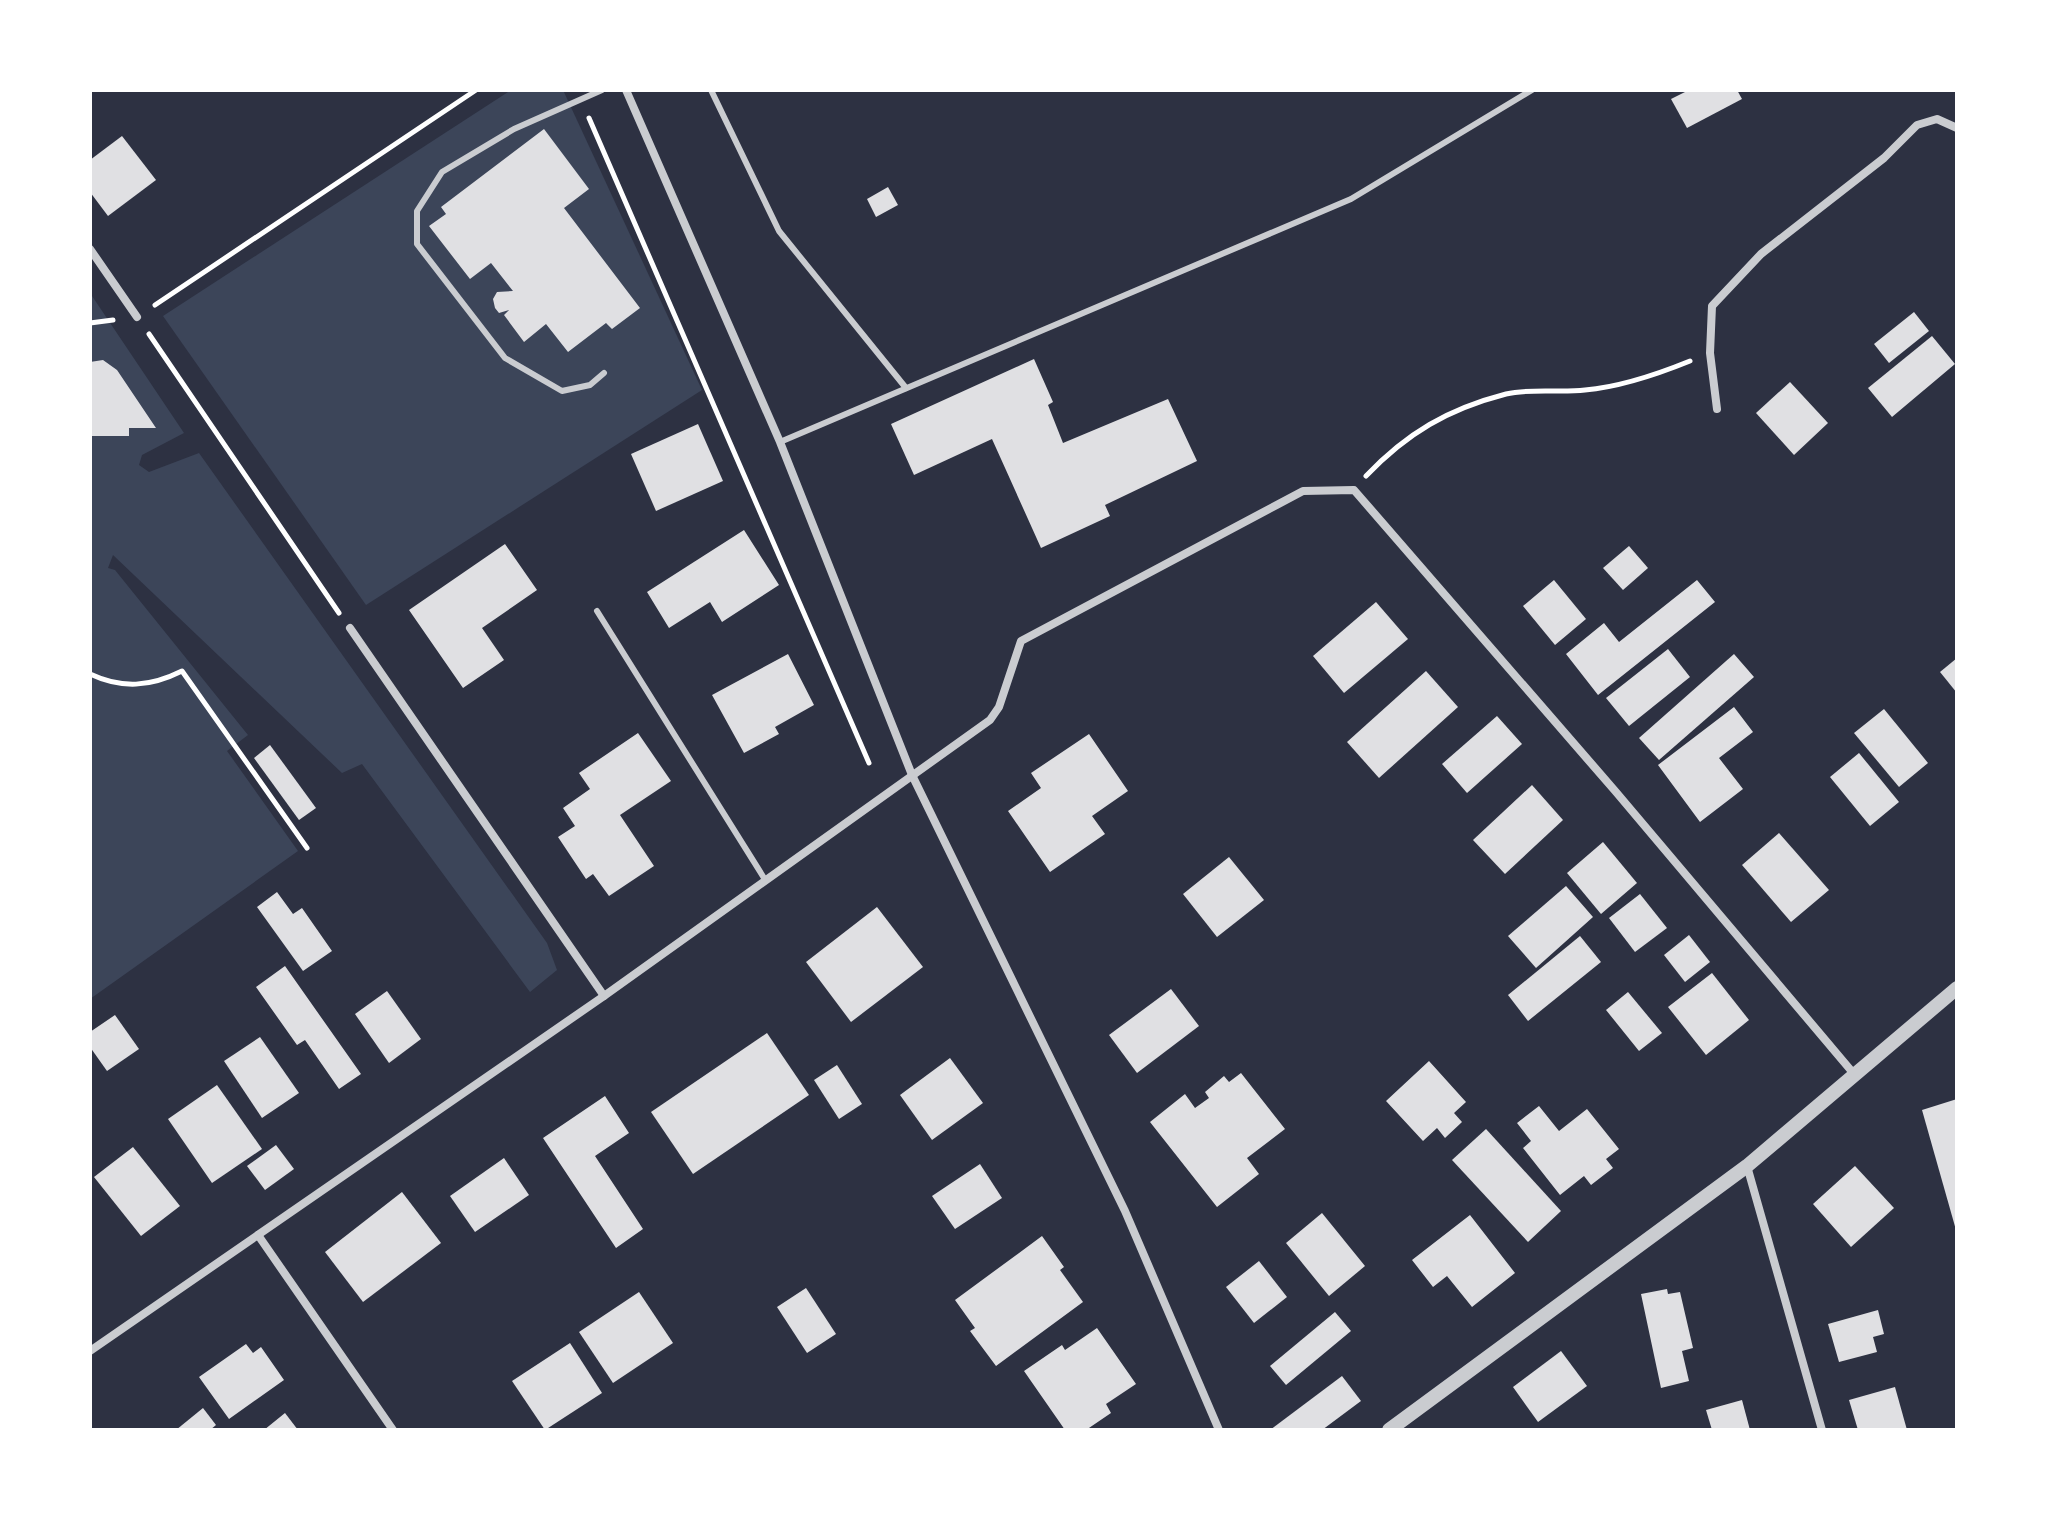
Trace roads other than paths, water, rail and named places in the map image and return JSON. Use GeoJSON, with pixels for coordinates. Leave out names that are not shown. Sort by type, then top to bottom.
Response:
{"type":"FeatureCollection","features":[{"type":"Feature","properties":{"kind":"street"},"geometry":{"type":"LineString","coordinates":[[626,90],[780,442],[912,775],[1125,1211],[1219,1430]]}},
{"type":"Feature","properties":{"kind":"street"},"geometry":{"type":"LineString","coordinates":[[1717,409],[1710,353],[1712,306],[1761,254],[1884,158],[1917,125],[1937,119],[1957,128]]}},
{"type":"Feature","properties":{"kind":"street"},"geometry":{"type":"LineString","coordinates":[[90,249],[137,317]]}},
{"type":"Feature","properties":{"kind":"street"},"geometry":{"type":"LineString","coordinates":[[90,1351],[604,996],[764,878],[990,720],[999,707],[1021,641],[1303,491],[1354,490],[1854,1074]]}},
{"type":"Feature","properties":{"kind":"street"},"geometry":{"type":"LineString","coordinates":[[350,628],[604,996]]}},
{"type":"Feature","properties":{"kind":"street"},"geometry":{"type":"LineString","coordinates":[[1389,1430],[1747,1166],[1957,988]]}},
{"type":"Feature","properties":{"kind":"street"},"geometry":{"type":"LineString","coordinates":[[1747,1166],[1822,1430]]}},
{"type":"Feature","properties":{"kind":"street"},"geometry":{"type":"LineString","coordinates":[[258,1235],[393,1430]]}},
{"type":"Feature","properties":{"kind":"lane"},"geometry":{"type":"LineString","coordinates":[[602,90],[514,129],[442,172],[417,211],[417,244],[505,358],[562,391],[590,385],[604,373]]}},
{"type":"Feature","properties":{"kind":"lane"},"geometry":{"type":"LineString","coordinates":[[711,90],[779,231],[906,388]]}},
{"type":"Feature","properties":{"kind":"lane"},"geometry":{"type":"LineString","coordinates":[[780,442],[1351,199],[1532,90]]}},
{"type":"Feature","properties":{"kind":"lane"},"geometry":{"type":"LineString","coordinates":[[597,611],[764,878]]}}]}
